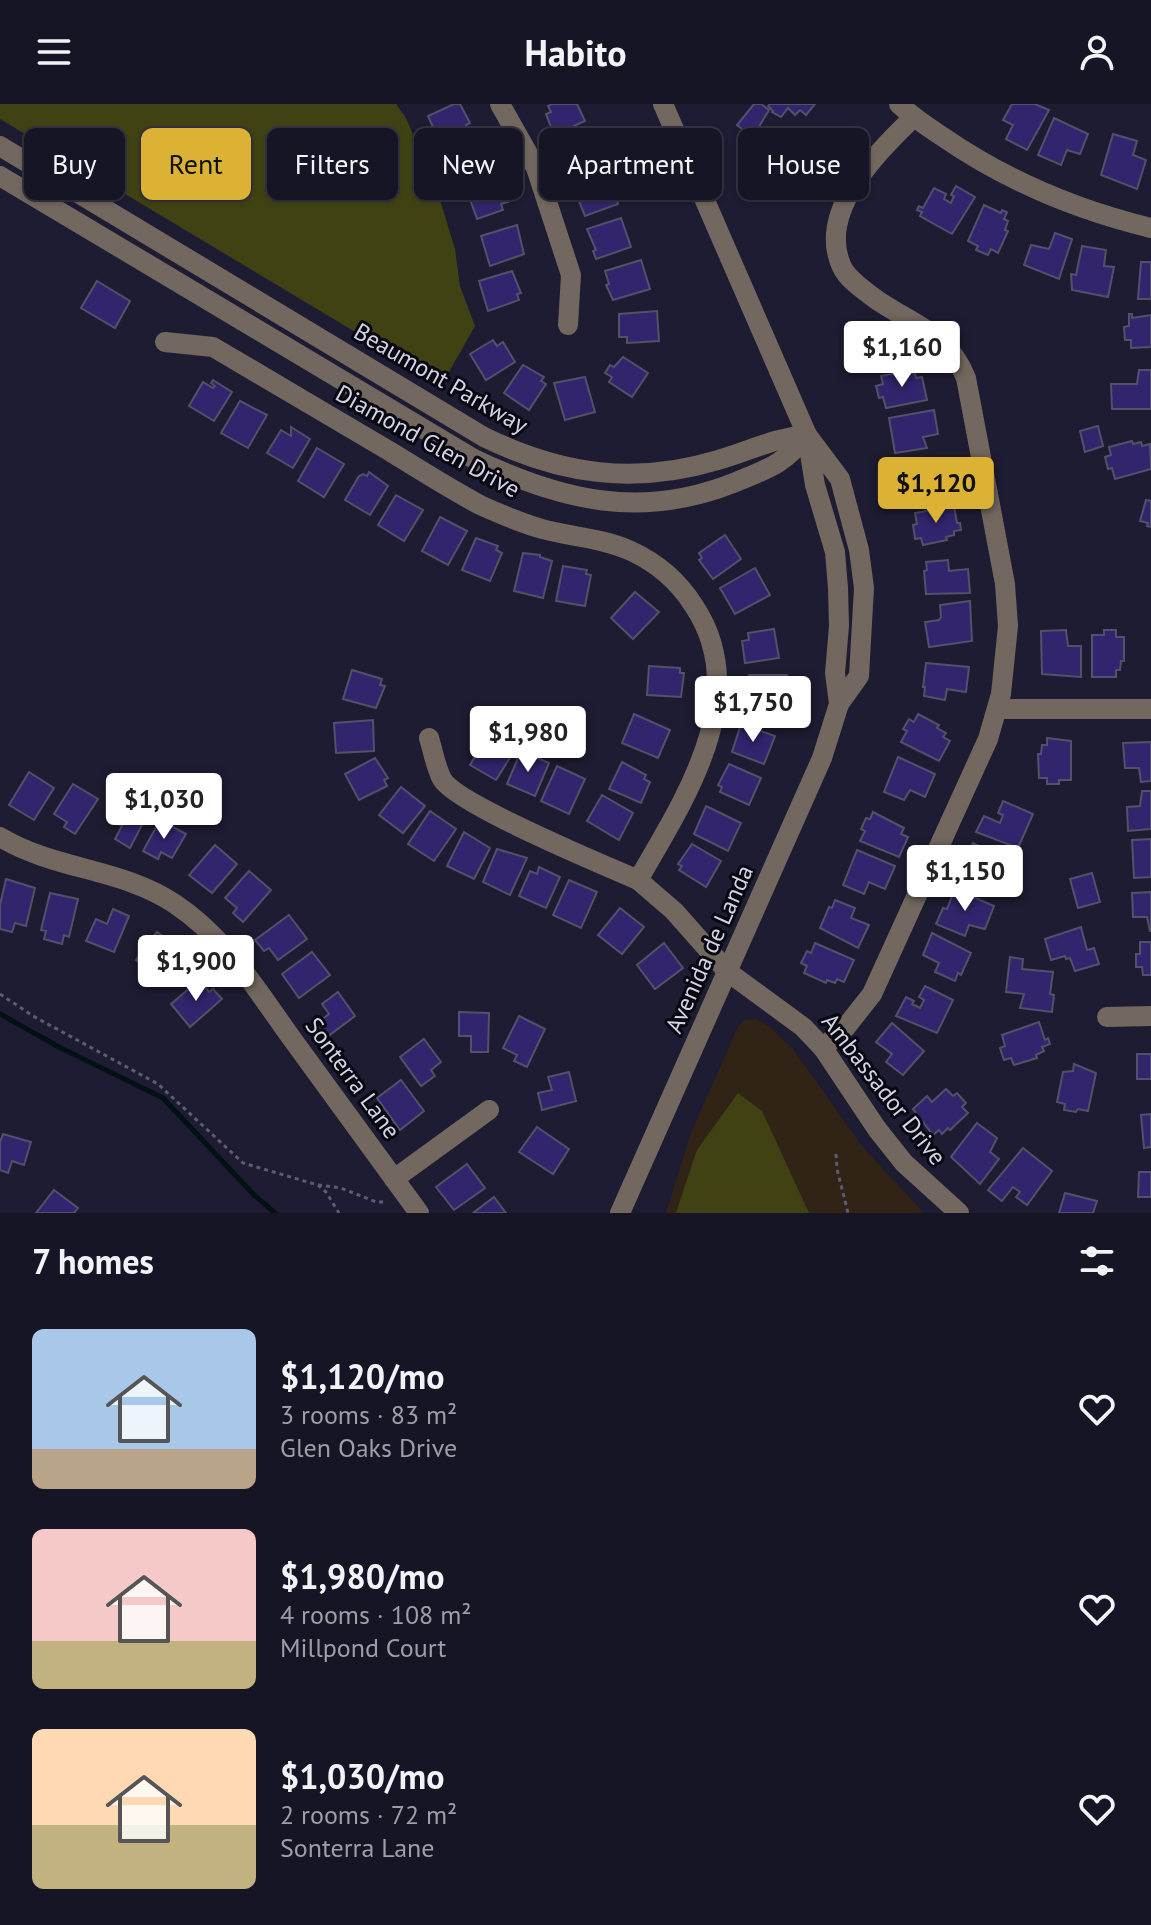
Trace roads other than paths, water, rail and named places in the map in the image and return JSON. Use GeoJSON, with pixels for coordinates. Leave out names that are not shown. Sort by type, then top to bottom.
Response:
{"type":"FeatureCollection","features":[{"type":"Feature","properties":{"kind":"street"},"geometry":{"type":"LineString","coordinates":[[500,104],[536,168],[571,275],[568,325]]}},
{"type":"Feature","properties":{"kind":"street","name":"Avenida de Landa"},"geometry":{"type":"LineString","coordinates":[[620,1213],[822,758],[839,704],[859,676],[864,588],[859,550],[840,479],[807,435],[663,104]]}},
{"type":"Feature","properties":{"kind":"street"},"geometry":{"type":"LineString","coordinates":[[823,1048],[846,1027],[872,994],[988,739],[997,709],[1007,650],[1005,584],[966,378],[955,355],[937,336],[878,301],[850,278],[841,266],[836,228],[846,194],[907,111],[992,168],[1032,189],[1083,209],[1151,228]]}},
{"type":"Feature","properties":{"kind":"street","name":"Beaumont Parkway"},"geometry":{"type":"LineString","coordinates":[[0,146],[484,437],[550,465],[589,472],[658,474],[722,459],[772,440],[807,435]]}},
{"type":"Feature","properties":{"kind":"street"},"geometry":{"type":"LineString","coordinates":[[0,176],[474,459],[546,490],[619,504],[653,503],[692,496],[727,486],[775,466],[791,455],[807,435]]}},
{"type":"Feature","properties":{"kind":"street","name":"Diamond Glen Drive"},"geometry":{"type":"LineString","coordinates":[[165,342],[213,347],[478,504],[543,529],[629,550],[670,576],[687,595],[710,636],[717,660],[717,709],[711,735],[675,815],[638,880]]}},
{"type":"Feature","properties":{"kind":"street"},"geometry":{"type":"LineString","coordinates":[[997,709],[1151,709]]}},
{"type":"Feature","properties":{"kind":"street","name":"Ambassador Drive"},"geometry":{"type":"LineString","coordinates":[[429,738],[443,782],[508,821],[638,880],[674,911],[728,972],[783,1010],[823,1048],[877,1129],[904,1163],[959,1213]]}},
{"type":"Feature","properties":{"kind":"street","name":"Sonterra Lane"},"geometry":{"type":"LineString","coordinates":[[0,837],[43,858],[150,889],[196,919],[234,959],[419,1213]]}},
{"type":"Feature","properties":{"kind":"street"},"geometry":{"type":"LineString","coordinates":[[1107,1017],[1151,1016]]}},
{"type":"Feature","properties":{"kind":"street"},"geometry":{"type":"LineString","coordinates":[[400,1186],[489,1110]]}},
{"type":"Feature","properties":{"kind":"waterway"},"geometry":{"type":"LineString","coordinates":[[0,1014],[163,1098],[254,1195],[275,1213]]}}]}
